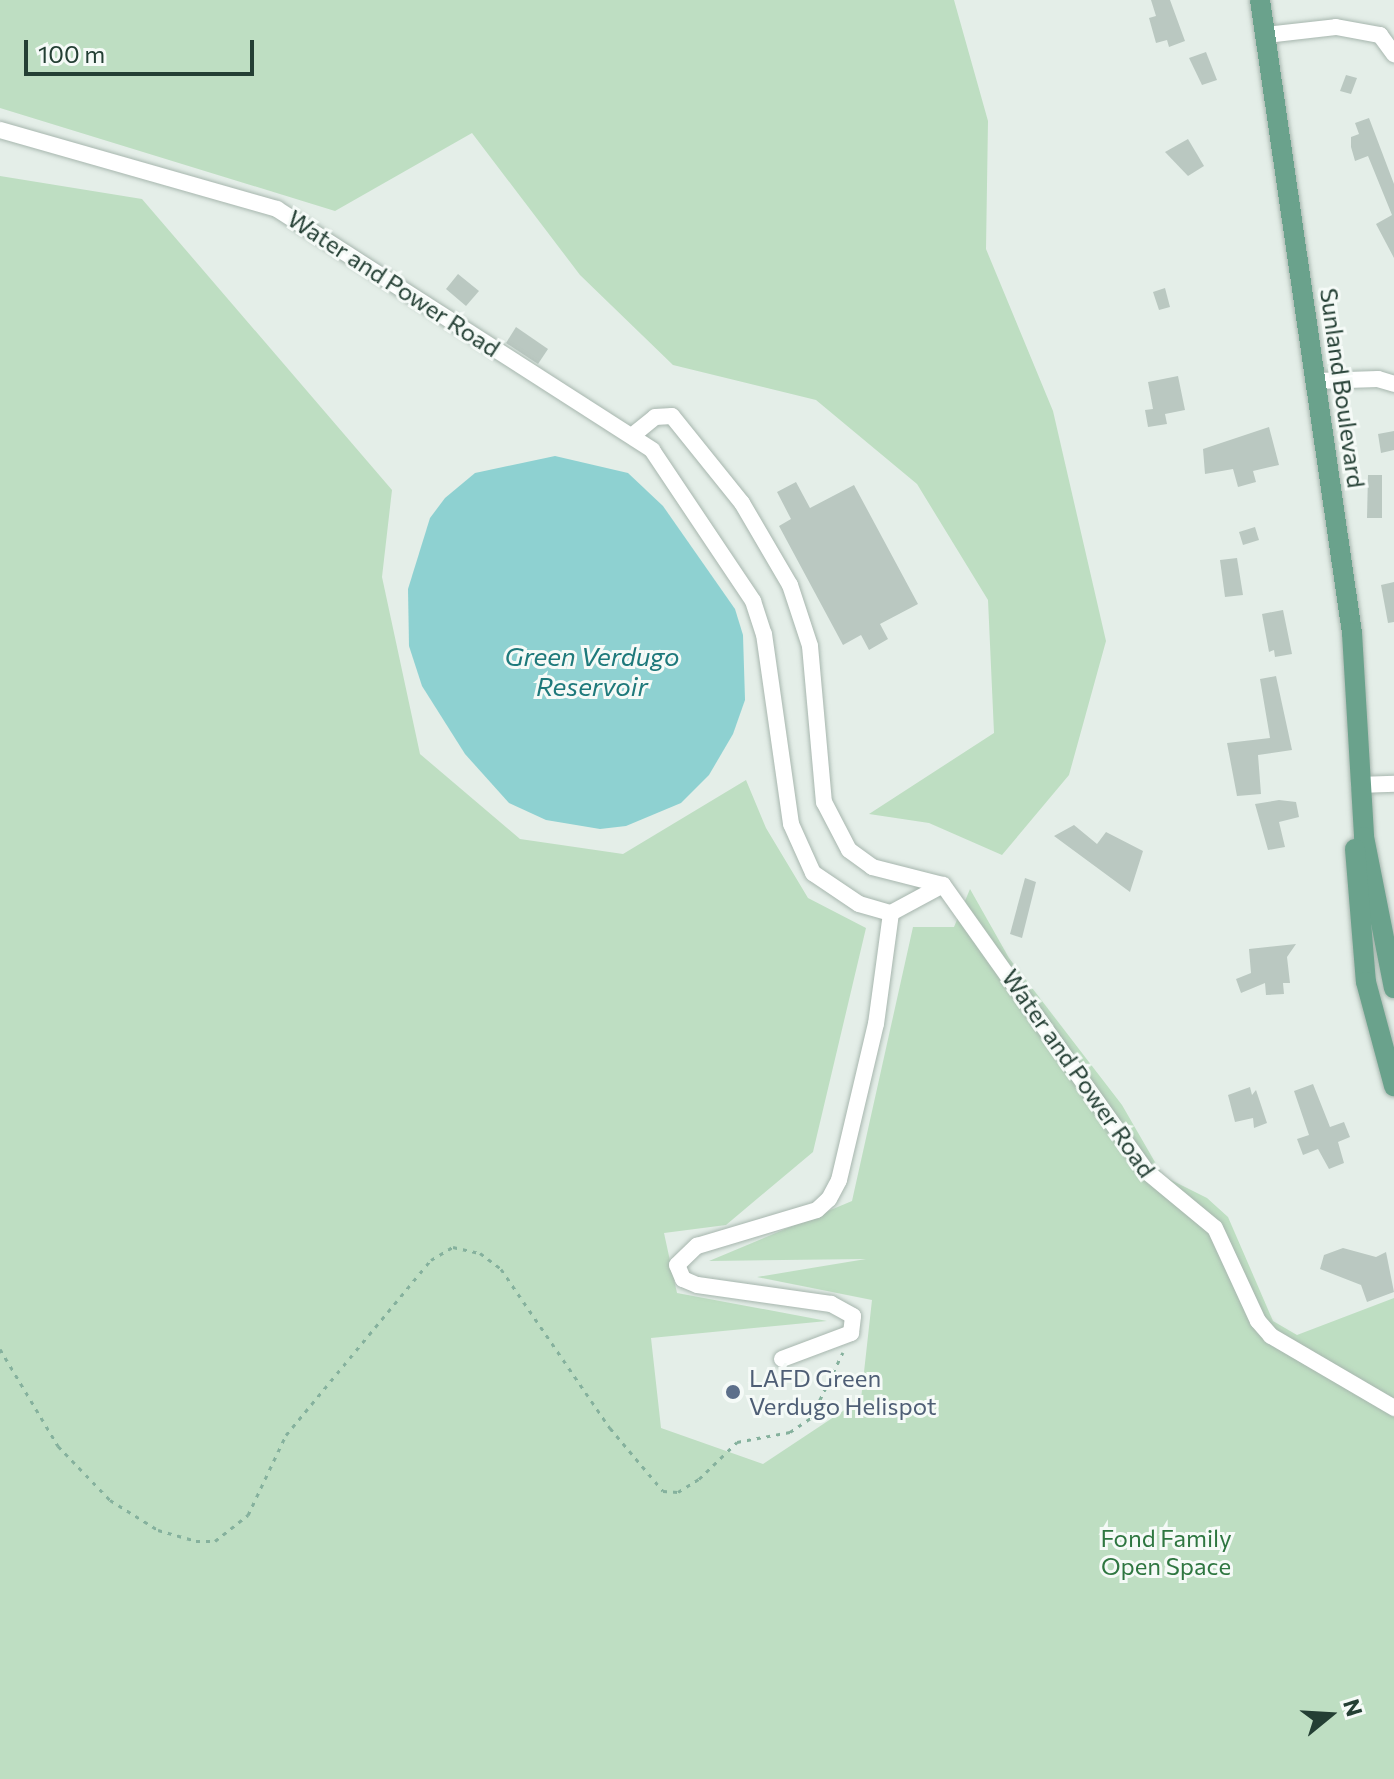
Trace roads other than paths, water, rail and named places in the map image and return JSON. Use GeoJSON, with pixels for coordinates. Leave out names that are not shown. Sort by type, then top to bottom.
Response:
{"type":"FeatureCollection","features":[{"type":"Feature","properties":{"kind":"main road","name":"Sunland Boulevard"},"geometry":{"type":"LineString","coordinates":[[1260,0],[1352,633],[1359,785],[1394,988]]}},
{"type":"Feature","properties":{"kind":"main road","name":"Sunland Boulevard"},"geometry":{"type":"LineString","coordinates":[[1359,785],[1354,835],[1366,982],[1394,1086]]}},
{"type":"Feature","properties":{"kind":"street"},"geometry":{"type":"LineString","coordinates":[[1266,35],[1336,27],[1380,35],[1394,54]]}},
{"type":"Feature","properties":{"kind":"street","name":"Water and Power Road"},"geometry":{"type":"LineString","coordinates":[[0,130],[277,209],[652,450],[679,485],[753,601],[764,634],[791,824],[813,873],[859,904],[891,913]]}},
{"type":"Feature","properties":{"kind":"street"},"geometry":{"type":"LineString","coordinates":[[1316,381],[1378,379],[1394,384]]}},
{"type":"Feature","properties":{"kind":"street"},"geometry":{"type":"LineString","coordinates":[[633,435],[655,417],[672,416],[742,503],[790,585],[810,646],[824,802],[849,850],[872,867],[943,885]]}},
{"type":"Feature","properties":{"kind":"street"},"geometry":{"type":"LineString","coordinates":[[1359,785],[1394,784]]}},
{"type":"Feature","properties":{"kind":"street"},"geometry":{"type":"LineString","coordinates":[[782,1359],[851,1333],[853,1316],[845,1309],[697,1285],[683,1279],[677,1265],[697,1246],[817,1210],[829,1199],[839,1180],[876,1024],[891,913],[943,885]]}},
{"type":"Feature","properties":{"kind":"street","name":"Water and Power Road"},"geometry":{"type":"LineString","coordinates":[[943,885],[1146,1171],[1215,1228],[1264,1328],[1394,1408]]}},
{"type":"Feature","properties":{"kind":"water","name":"Green Verdugo Reservoir"},"geometry":{"type":"Polygon","coordinates":[[[555,456],[628,473],[663,506],[735,609],[743,635],[745,700],[733,734],[709,775],[681,803],[626,826],[600,829],[546,820],[509,803],[465,754],[422,686],[409,646],[408,589],[430,518],[445,498],[475,473],[555,456]]]}},
{"type":"Feature","properties":{"kind":"place","name":"LAFD Green Verdugo Helispot"},"geometry":{"type":"Point","coordinates":[733,1392]}},
{"type":"Feature","properties":{"kind":"park label","name":"Fond Family Open Space"},"geometry":{"type":"Point","coordinates":[1166,1552]}}]}
